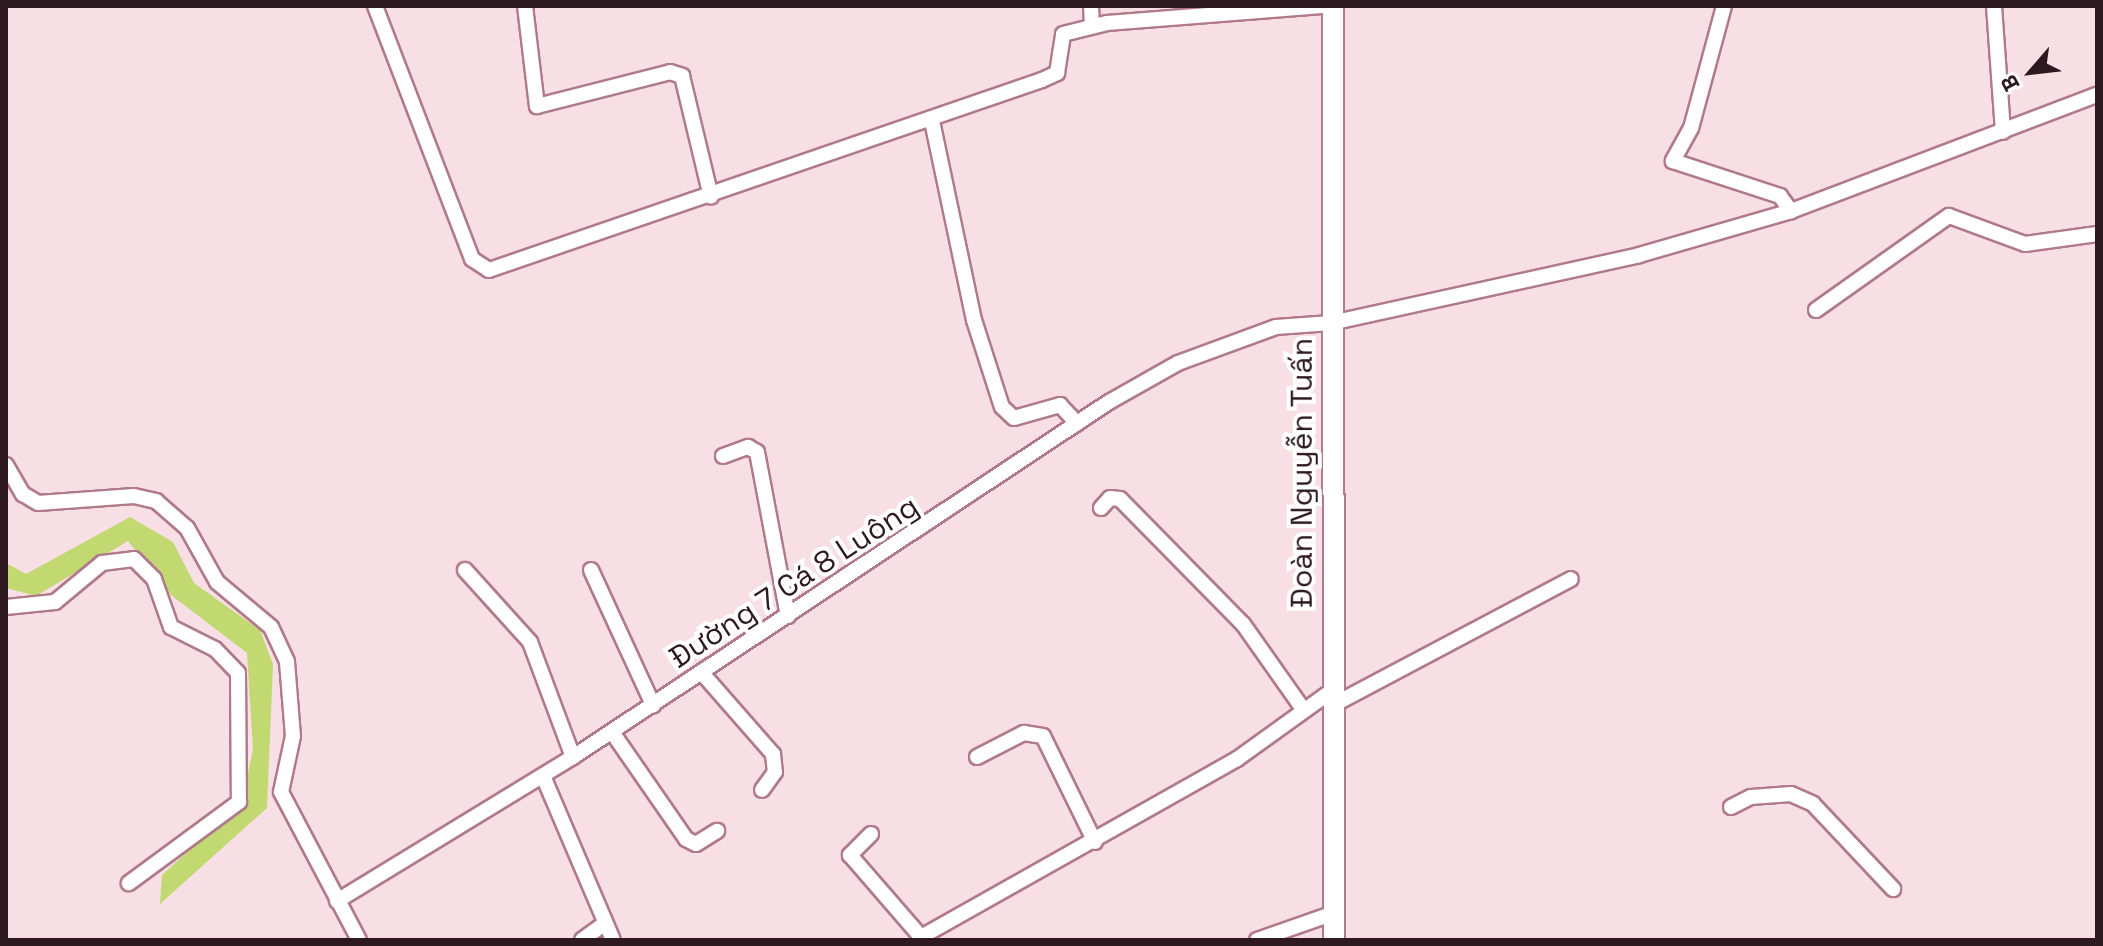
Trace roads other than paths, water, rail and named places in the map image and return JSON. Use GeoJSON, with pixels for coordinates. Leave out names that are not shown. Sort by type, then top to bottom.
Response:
{"type":"FeatureCollection","features":[{"type":"Feature","properties":{"kind":"main road","name":"Đoàn Nguyễn Tuấn"},"geometry":{"type":"LineString","coordinates":[[1333,6],[1334,940]]}},
{"type":"Feature","properties":{"kind":"street"},"geometry":{"type":"LineString","coordinates":[[375,6],[425,145],[481,268],[711,197],[932,121],[1057,73],[1063,34],[1092,26],[1322,6]]}},
{"type":"Feature","properties":{"kind":"street"},"geometry":{"type":"LineString","coordinates":[[525,6],[537,106],[670,72],[682,76],[711,197]]}},
{"type":"Feature","properties":{"kind":"street"},"geometry":{"type":"LineString","coordinates":[[1091,6],[1092,26]]}},
{"type":"Feature","properties":{"kind":"street"},"geometry":{"type":"LineString","coordinates":[[1724,6],[1691,128],[1673,161],[1780,196],[1791,211]]}},
{"type":"Feature","properties":{"kind":"street"},"geometry":{"type":"LineString","coordinates":[[1994,6],[2003,132]]}},
{"type":"Feature","properties":{"kind":"street","name":"Đường 7 Cá 8 Luông"},"geometry":{"type":"LineString","coordinates":[[337,901],[612,732],[1077,423],[1231,341],[1331,323],[1639,255],[1791,211],[2097,95]]}},
{"type":"Feature","properties":{"kind":"street"},"geometry":{"type":"LineString","coordinates":[[932,121],[974,320],[1002,407],[1014,418],[1060,405],[1077,423]]}},
{"type":"Feature","properties":{"kind":"street"},"geometry":{"type":"LineString","coordinates":[[1816,310],[1949,216],[2025,244],[2097,234]]}},
{"type":"Feature","properties":{"kind":"street"},"geometry":{"type":"LineString","coordinates":[[723,456],[748,447],[757,452],[788,616]]}},
{"type":"Feature","properties":{"kind":"street"},"geometry":{"type":"LineString","coordinates":[[6,465],[23,494],[38,503],[156,501],[187,528],[217,582],[271,627],[287,662],[293,736],[281,792],[359,940]]}},
{"type":"Feature","properties":{"kind":"street"},"geometry":{"type":"LineString","coordinates":[[1101,508],[1110,498],[1120,499],[1243,624],[1303,709]]}},
{"type":"Feature","properties":{"kind":"street"},"geometry":{"type":"LineString","coordinates":[[6,607],[55,602],[102,563],[134,559],[154,579],[171,627],[215,649],[238,673],[239,802],[129,883]]}},
{"type":"Feature","properties":{"kind":"street"},"geometry":{"type":"LineString","coordinates":[[465,570],[530,642],[573,757]]}},
{"type":"Feature","properties":{"kind":"street"},"geometry":{"type":"LineString","coordinates":[[591,570],[653,705]]}},
{"type":"Feature","properties":{"kind":"street"},"geometry":{"type":"LineString","coordinates":[[871,834],[850,855],[921,937],[1095,842],[1237,759],[1303,709],[1333,698],[1571,579]]}},
{"type":"Feature","properties":{"kind":"street"},"geometry":{"type":"LineString","coordinates":[[702,673],[773,754],[775,772],[762,790]]}},
{"type":"Feature","properties":{"kind":"street"},"geometry":{"type":"LineString","coordinates":[[612,732],[686,839],[696,844],[717,831]]}},
{"type":"Feature","properties":{"kind":"street"},"geometry":{"type":"LineString","coordinates":[[977,757],[1024,733],[1043,736],[1095,842]]}},
{"type":"Feature","properties":{"kind":"street"},"geometry":{"type":"LineString","coordinates":[[543,776],[613,940]]}},
{"type":"Feature","properties":{"kind":"street"},"geometry":{"type":"LineString","coordinates":[[1731,807],[1751,797],[1791,794],[1813,804],[1893,889]]}},
{"type":"Feature","properties":{"kind":"street"},"geometry":{"type":"LineString","coordinates":[[1257,940],[1334,913]]}},
{"type":"Feature","properties":{"kind":"street"},"geometry":{"type":"LineString","coordinates":[[582,940],[605,923]]}}]}
